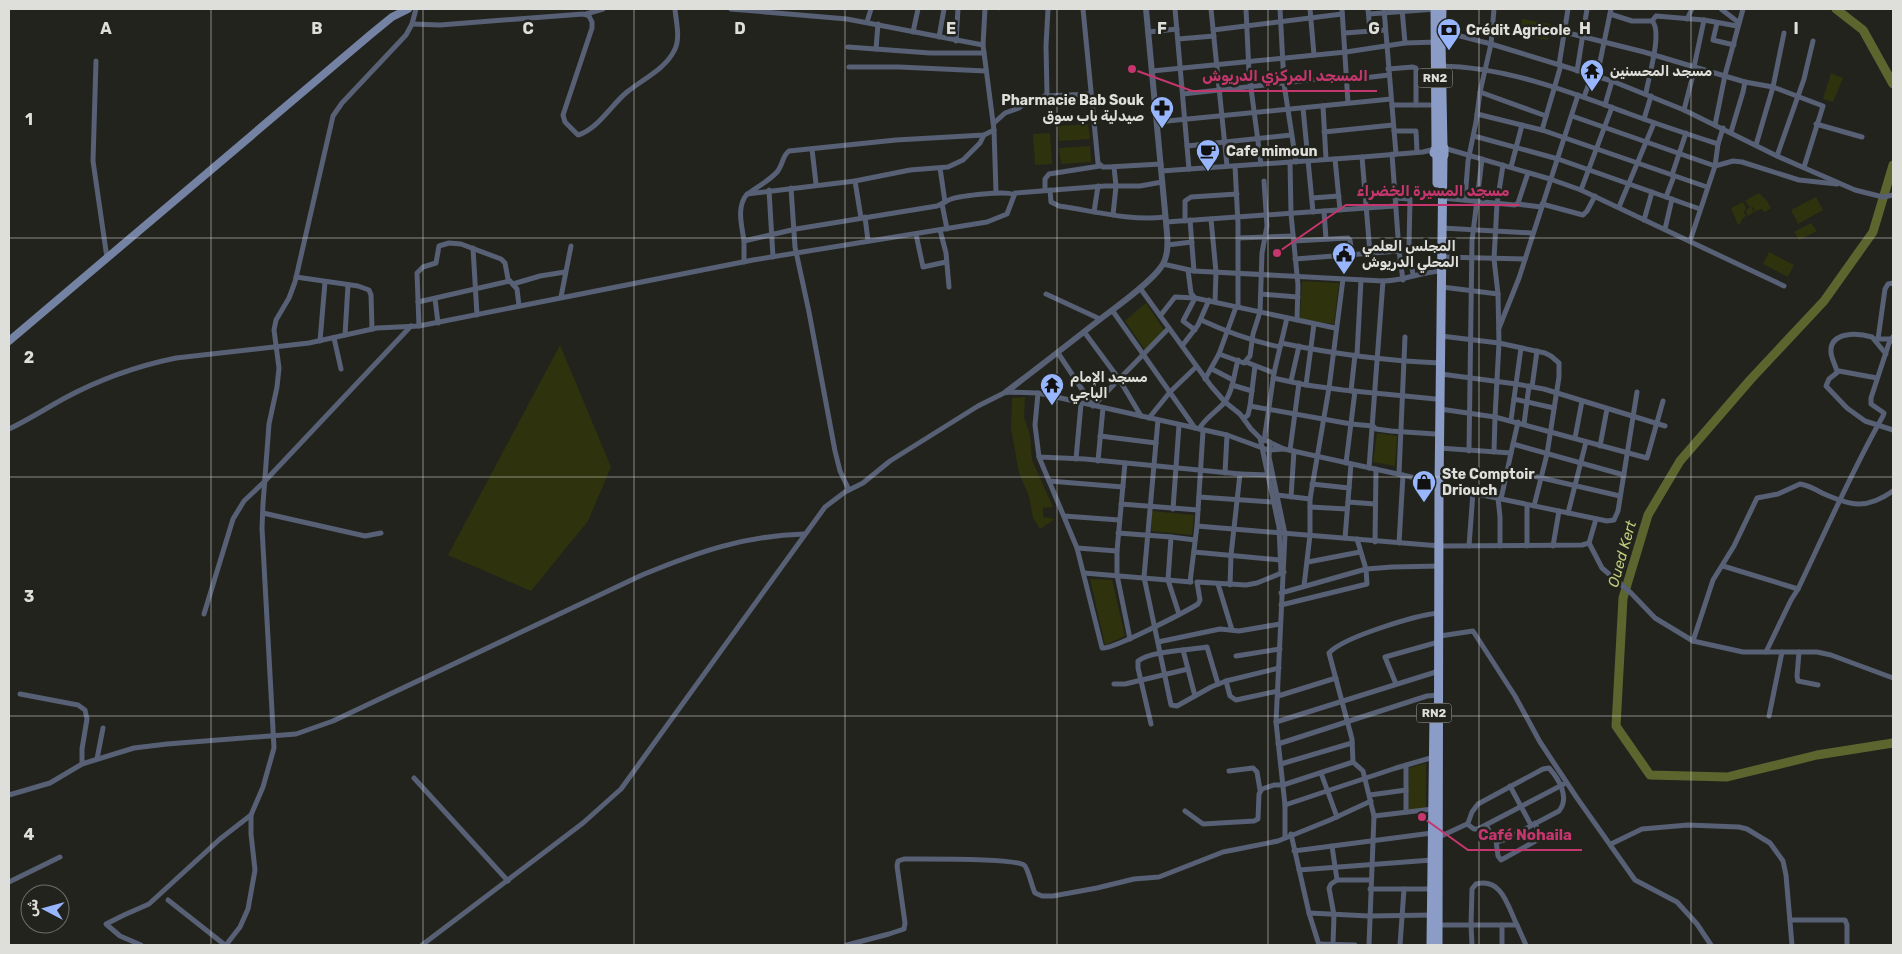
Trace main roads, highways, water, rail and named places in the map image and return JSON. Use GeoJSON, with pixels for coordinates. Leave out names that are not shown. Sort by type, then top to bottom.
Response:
{"type":"FeatureCollection","features":[{"type":"Feature","properties":{"kind":"main road"},"geometry":{"type":"LineString","coordinates":[[9,341],[392,17],[398,9]]}},
{"type":"Feature","properties":{"kind":"main road","name":"RN2"},"geometry":{"type":"LineString","coordinates":[[1435,9],[1441,66],[1438,105]]}},
{"type":"Feature","properties":{"kind":"main road","name":"RN2"},"geometry":{"type":"LineString","coordinates":[[1432,945],[1435,915],[1438,639],[1435,434],[1442,287],[1439,271],[1442,257],[1442,198],[1438,105],[1438,42],[1441,31],[1442,9]]}},
{"type":"Feature","properties":{"kind":"main road"},"geometry":{"type":"LineString","coordinates":[[392,17],[412,10]]}},
{"type":"Feature","properties":{"kind":"main road","name":"RN2"},"geometry":{"type":"LineString","coordinates":[[1437,484],[1440,448],[1440,152]]}},
{"type":"Feature","properties":{"kind":"main road","name":"RN2"},"geometry":{"type":"LineString","coordinates":[[1435,835],[1432,860],[1432,889],[1438,925],[1438,945]]}},
{"type":"Feature","properties":{"kind":"waterway","name":"Oued Kert"},"geometry":{"type":"LineString","coordinates":[[1836,9],[1863,30],[1893,84]]}},
{"type":"Feature","properties":{"kind":"waterway","name":"Oued Kert"},"geometry":{"type":"LineString","coordinates":[[1893,165],[1873,232],[1824,301],[1751,379],[1680,461],[1648,515],[1623,598],[1616,726],[1650,775],[1727,777],[1817,755],[1893,743]]}},
{"type":"Feature","properties":{"kind":"place","name":"Crédit Agricole"},"geometry":{"type":"Point","coordinates":[1449,51]}},
{"type":"Feature","properties":{"kind":"place","name":"المسجد المركزي الدريوش"},"geometry":{"type":"Point","coordinates":[1132,69]}},
{"type":"Feature","properties":{"kind":"place","name":"مسجد المحسنين"},"geometry":{"type":"Point","coordinates":[1592,92]}},
{"type":"Feature","properties":{"kind":"place","name":"Pharmacie Bab Souk صيدلية باب سوق"},"geometry":{"type":"Point","coordinates":[1162,129]}},
{"type":"Feature","properties":{"kind":"place","name":"Cafe mimoun"},"geometry":{"type":"Point","coordinates":[1208,172]}},
{"type":"Feature","properties":{"kind":"place","name":"مسجد المسيرة الخضراء"},"geometry":{"type":"Point","coordinates":[1277,253]}},
{"type":"Feature","properties":{"kind":"place","name":"المجلس العلمي المحلي الدريوش"},"geometry":{"type":"Point","coordinates":[1344,275]}},
{"type":"Feature","properties":{"kind":"place","name":"مسجد الإمام الباجي"},"geometry":{"type":"Point","coordinates":[1052,406]}},
{"type":"Feature","properties":{"kind":"place","name":"Ste Comptoir Driouch"},"geometry":{"type":"Point","coordinates":[1424,503]}},
{"type":"Feature","properties":{"kind":"place","name":"Café Nohaila"},"geometry":{"type":"Point","coordinates":[1422,817]}}]}
